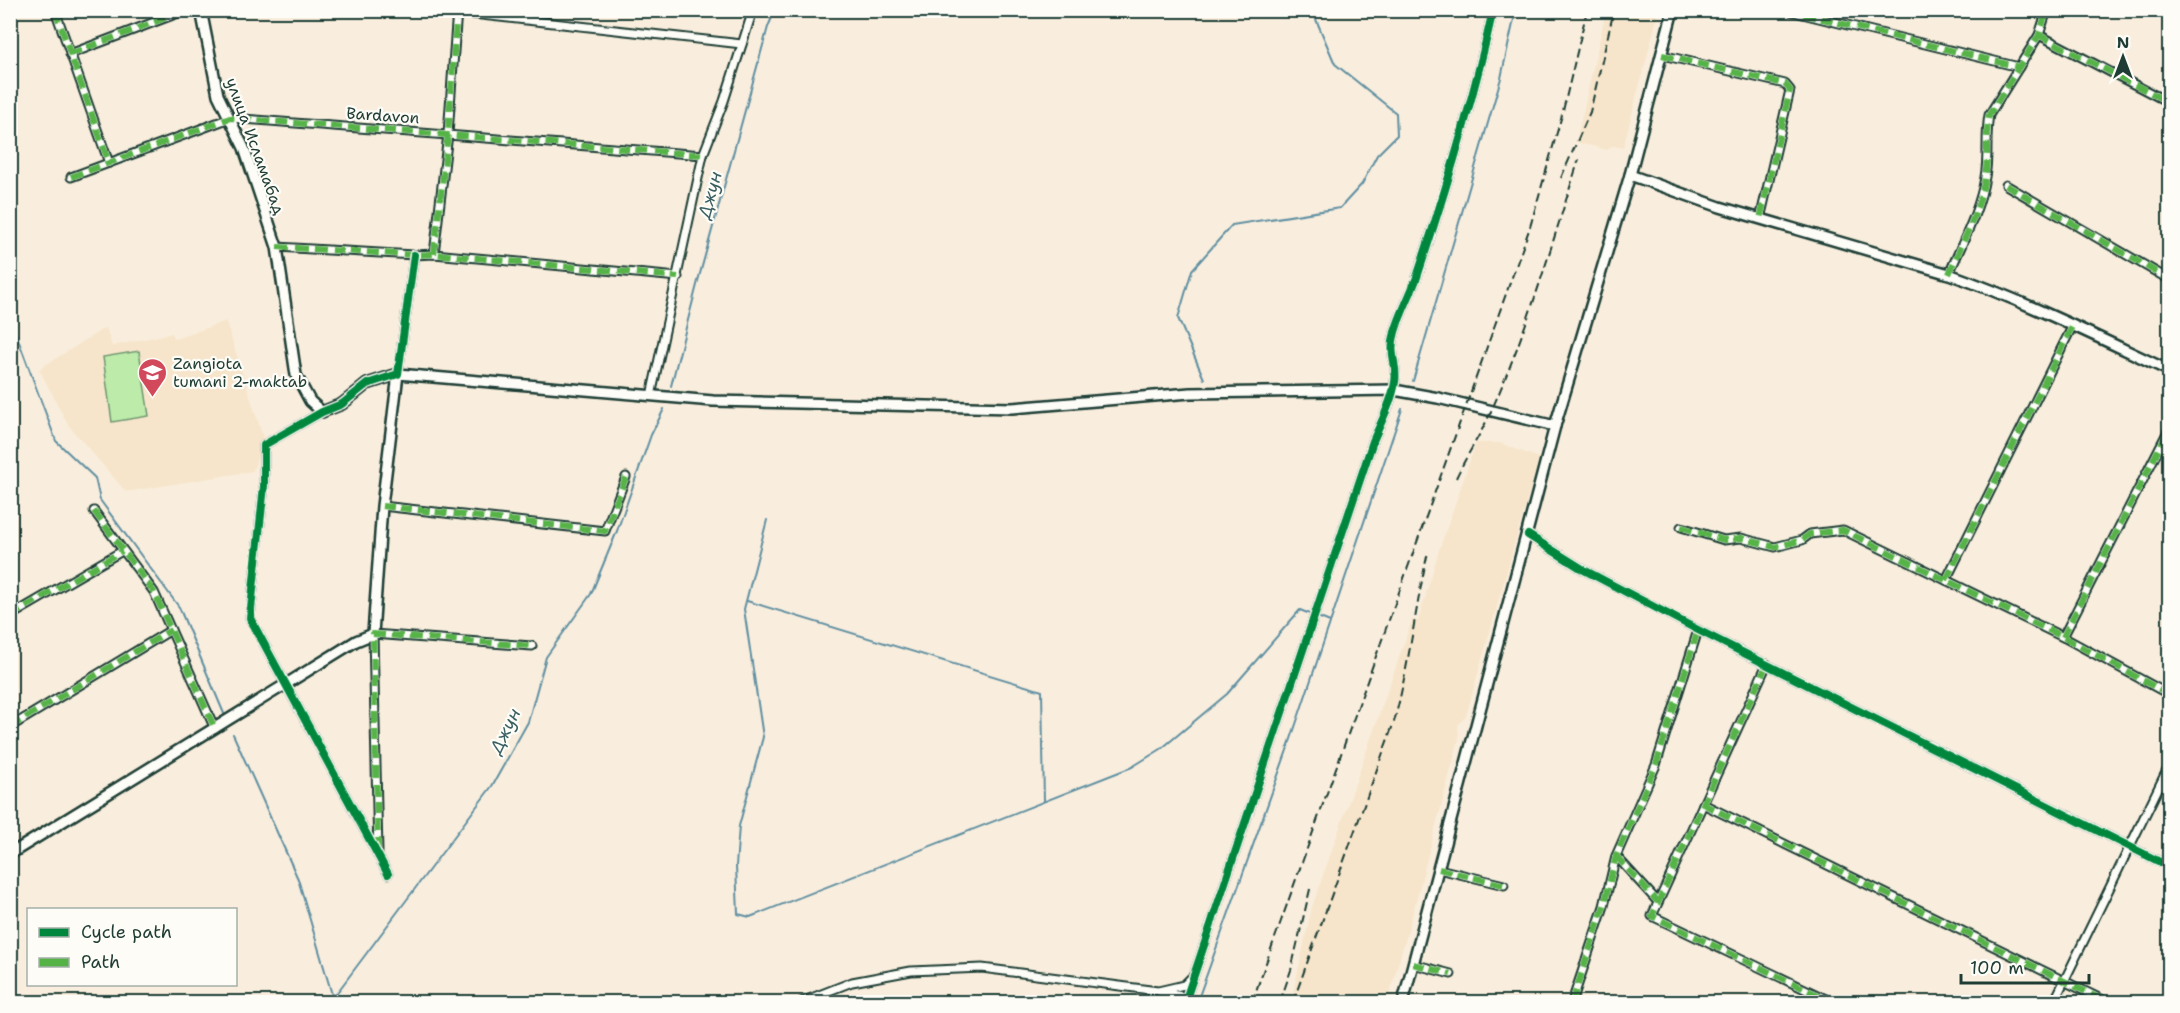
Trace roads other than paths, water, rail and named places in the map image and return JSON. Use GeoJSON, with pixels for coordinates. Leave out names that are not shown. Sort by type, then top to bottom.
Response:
{"type":"FeatureCollection","features":[{"type":"Feature","properties":{"kind":"main road","name":"улица Исламабад"},"geometry":{"type":"LineString","coordinates":[[201,10],[218,95],[244,148],[277,247],[296,375],[310,401],[322,412]]}},
{"type":"Feature","properties":{"kind":"main road"},"geometry":{"type":"LineString","coordinates":[[1403,1002],[1556,426],[1630,175],[1673,10]]}},
{"type":"Feature","properties":{"kind":"main road"},"geometry":{"type":"LineString","coordinates":[[1630,175],[1760,219],[1949,274],[2073,325],[2169,371]]}},
{"type":"Feature","properties":{"kind":"main road"},"geometry":{"type":"LineString","coordinates":[[322,412],[342,404],[367,384],[398,374],[713,401],[1012,408],[1190,393],[1394,390],[1556,426]]}},
{"type":"Feature","properties":{"kind":"main road"},"geometry":{"type":"LineString","coordinates":[[10,854],[356,641],[373,634],[382,506],[398,374]]}},
{"type":"Feature","properties":{"kind":"street"},"geometry":{"type":"LineString","coordinates":[[55,10],[109,163]]}},
{"type":"Feature","properties":{"kind":"street"},"geometry":{"type":"LineString","coordinates":[[70,54],[186,10]]}},
{"type":"Feature","properties":{"kind":"street"},"geometry":{"type":"LineString","coordinates":[[436,10],[742,44]]}},
{"type":"Feature","properties":{"kind":"street"},"geometry":{"type":"LineString","coordinates":[[651,396],[703,154],[753,10]]}},
{"type":"Feature","properties":{"kind":"street"},"geometry":{"type":"LineString","coordinates":[[801,1002],[852,982],[911,971],[982,968],[1158,991],[1186,1000],[1373,441],[1394,390],[1396,379],[1391,356],[1393,337],[1411,293],[1448,184],[1493,10]]}},
{"type":"Feature","properties":{"kind":"street"},"geometry":{"type":"LineString","coordinates":[[1786,10],[2019,67]]}},
{"type":"Feature","properties":{"kind":"street"},"geometry":{"type":"LineString","coordinates":[[1949,274],[1974,215],[1986,176],[1986,130],[1989,115],[2039,35],[2048,10]]}},
{"type":"Feature","properties":{"kind":"street"},"geometry":{"type":"LineString","coordinates":[[434,254],[448,134],[457,11]]}},
{"type":"Feature","properties":{"kind":"street"},"geometry":{"type":"LineString","coordinates":[[2039,35],[2169,103]]}},
{"type":"Feature","properties":{"kind":"street"},"geometry":{"type":"LineString","coordinates":[[1662,55],[1785,84],[1790,90],[1760,219]]}},
{"type":"Feature","properties":{"kind":"street","name":"Bardavon"},"geometry":{"type":"LineString","coordinates":[[70,177],[230,118],[573,146],[703,154]]}},
{"type":"Feature","properties":{"kind":"street"},"geometry":{"type":"LineString","coordinates":[[2006,185],[2169,280]]}},
{"type":"Feature","properties":{"kind":"street"},"geometry":{"type":"LineString","coordinates":[[277,247],[414,255],[434,254],[678,277]]}},
{"type":"Feature","properties":{"kind":"street"},"geometry":{"type":"LineString","coordinates":[[398,374],[414,255]]}},
{"type":"Feature","properties":{"kind":"street"},"geometry":{"type":"LineString","coordinates":[[1946,580],[2073,325]]}},
{"type":"Feature","properties":{"kind":"street"},"geometry":{"type":"LineString","coordinates":[[322,412],[264,445],[264,486],[250,618],[388,874]]}},
{"type":"Feature","properties":{"kind":"street"},"geometry":{"type":"LineString","coordinates":[[2063,637],[2169,427]]}},
{"type":"Feature","properties":{"kind":"street"},"geometry":{"type":"LineString","coordinates":[[382,506],[605,531],[626,477]]}},
{"type":"Feature","properties":{"kind":"street"},"geometry":{"type":"LineString","coordinates":[[94,511],[154,592],[215,729]]}},
{"type":"Feature","properties":{"kind":"street"},"geometry":{"type":"LineString","coordinates":[[1681,527],[1724,540],[1741,538],[1774,547],[1802,540],[1810,534],[1843,530],[2063,637],[2169,695]]}},
{"type":"Feature","properties":{"kind":"street"},"geometry":{"type":"LineString","coordinates":[[1528,535],[1584,570],[1698,630],[2169,867]]}},
{"type":"Feature","properties":{"kind":"street"},"geometry":{"type":"LineString","coordinates":[[10,616],[122,551]]}},
{"type":"Feature","properties":{"kind":"street"},"geometry":{"type":"LineString","coordinates":[[10,727],[171,630]]}},
{"type":"Feature","properties":{"kind":"street"},"geometry":{"type":"LineString","coordinates":[[1572,1002],[1604,906],[1616,856],[1656,765],[1698,630]]}},
{"type":"Feature","properties":{"kind":"street"},"geometry":{"type":"LineString","coordinates":[[378,855],[373,634],[532,646]]}},
{"type":"Feature","properties":{"kind":"street"},"geometry":{"type":"LineString","coordinates":[[1767,664],[1652,915],[1832,1002]]}},
{"type":"Feature","properties":{"kind":"street"},"geometry":{"type":"LineString","coordinates":[[2054,1002],[2169,764]]}},
{"type":"Feature","properties":{"kind":"street"},"geometry":{"type":"LineString","coordinates":[[1703,804],[2107,1002]]}},
{"type":"Feature","properties":{"kind":"street"},"geometry":{"type":"LineString","coordinates":[[1616,856],[1658,902]]}},
{"type":"Feature","properties":{"kind":"street"},"geometry":{"type":"LineString","coordinates":[[1439,869],[1504,885]]}},
{"type":"Feature","properties":{"kind":"street"},"geometry":{"type":"LineString","coordinates":[[1413,964],[1450,974]]}},
{"type":"Feature","properties":{"kind":"street"},"geometry":{"type":"LineString","coordinates":[[1158,991],[1184,985],[1194,975]]}},
{"type":"Feature","properties":{"kind":"waterway","name":"Джун"},"geometry":{"type":"LineString","coordinates":[[671,386],[768,27],[775,10]]}},
{"type":"Feature","properties":{"kind":"waterway"},"geometry":{"type":"LineString","coordinates":[[1204,379],[1178,318],[1192,270],[1232,225],[1340,208],[1362,184],[1377,155],[1397,135],[1396,113],[1335,64],[1312,10]]}},
{"type":"Feature","properties":{"kind":"waterway"},"geometry":{"type":"LineString","coordinates":[[1413,381],[1501,78],[1516,10]]}},
{"type":"Feature","properties":{"kind":"waterway"},"geometry":{"type":"LineString","coordinates":[[10,314],[56,441],[95,478],[100,500],[179,607],[225,716]]}},
{"type":"Feature","properties":{"kind":"waterway","name":"Джун"},"geometry":{"type":"LineString","coordinates":[[330,1002],[492,786],[528,722],[546,657],[591,594],[617,531],[651,435],[664,409]]}},
{"type":"Feature","properties":{"kind":"waterway"},"geometry":{"type":"LineString","coordinates":[[1197,1002],[1291,739],[1402,409]]}},
{"type":"Feature","properties":{"kind":"waterway"},"geometry":{"type":"LineString","coordinates":[[767,520],[744,609],[763,737],[739,826],[736,866],[738,914],[750,917],[1132,767],[1161,749],[1227,694],[1300,610],[1330,622]]}},
{"type":"Feature","properties":{"kind":"waterway"},"geometry":{"type":"LineString","coordinates":[[747,601],[1042,691],[1044,801]]}},
{"type":"Feature","properties":{"kind":"waterway"},"geometry":{"type":"LineString","coordinates":[[233,734],[298,879],[333,998]]}},
{"type":"Feature","properties":{"kind":"railway"},"geometry":{"type":"LineString","coordinates":[[1252,1002],[1530,227],[1562,115],[1587,10]]}},
{"type":"Feature","properties":{"kind":"railway"},"geometry":{"type":"LineString","coordinates":[[1561,178],[1590,112],[1614,10]]}},
{"type":"Feature","properties":{"kind":"railway"},"geometry":{"type":"LineString","coordinates":[[1456,478],[1488,418],[1517,348],[1579,159]]}},
{"type":"Feature","properties":{"kind":"railway"},"geometry":{"type":"LineString","coordinates":[[1293,1002],[1394,722],[1428,552]]}},
{"type":"Feature","properties":{"kind":"railway"},"geometry":{"type":"LineString","coordinates":[[1280,1002],[1291,970],[1311,885]]}},
{"type":"Feature","properties":{"kind":"place","name":"Zangiota tumani 2-maktab"},"geometry":{"type":"Point","coordinates":[152,398]}}]}
